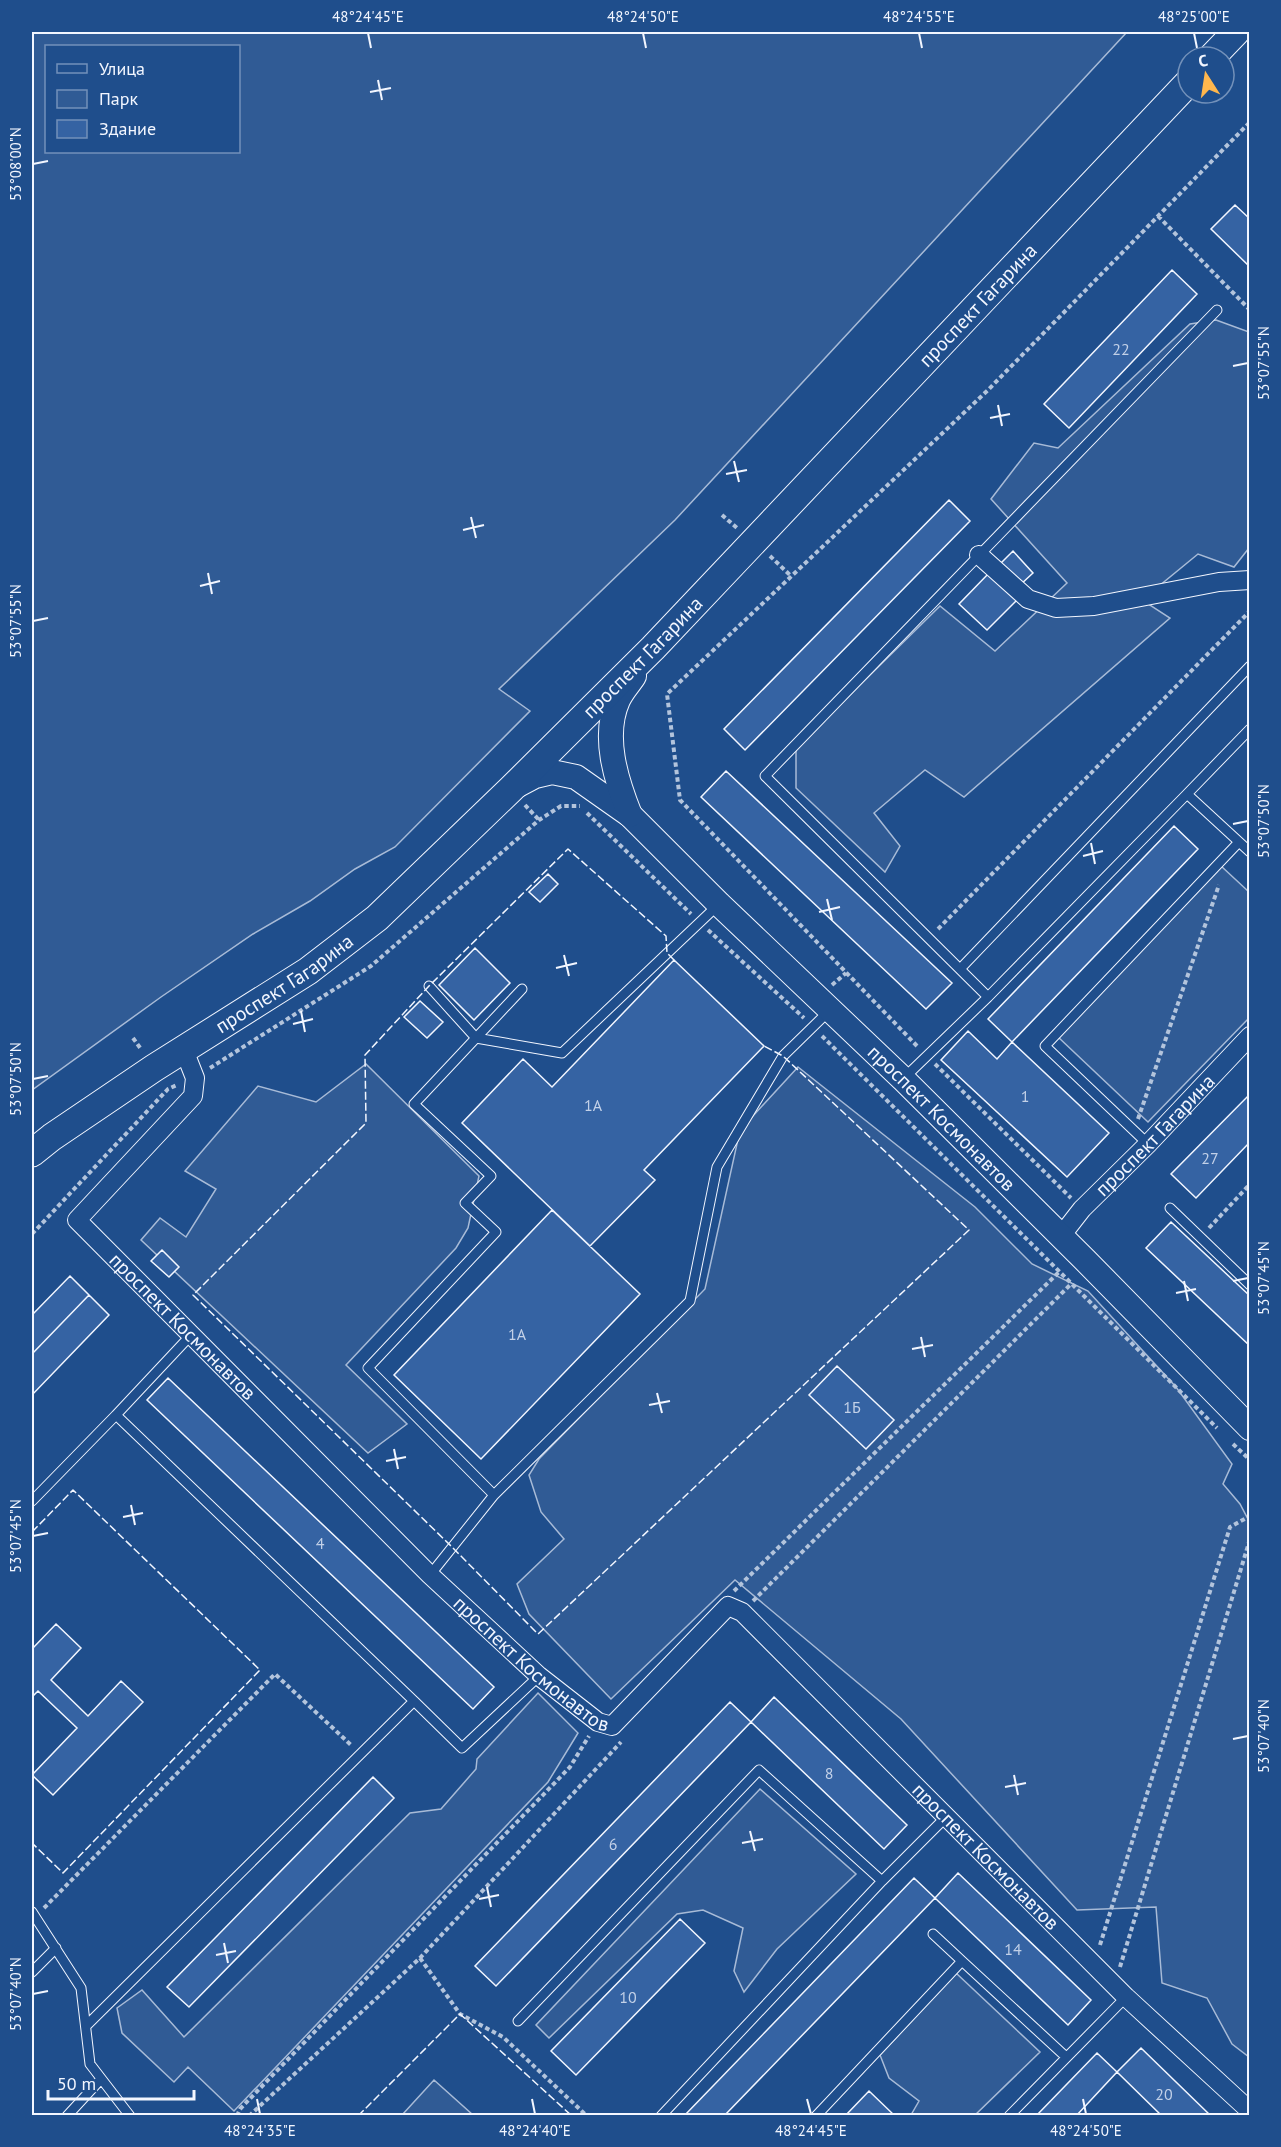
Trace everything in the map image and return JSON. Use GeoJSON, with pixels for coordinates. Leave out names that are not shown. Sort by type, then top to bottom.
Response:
{"type":"FeatureCollection","features":[{"type":"Feature","properties":{"kind":"main road"},"geometry":{"type":"LineString","coordinates":[[1224,45],[1236,32]]}},
{"type":"Feature","properties":{"kind":"main road","name":"проспект Гагарина"},"geometry":{"type":"LineString","coordinates":[[32,1153],[52,1137],[308,971],[377,918],[653,648],[1176,95]]}},
{"type":"Feature","properties":{"kind":"main road"},"geometry":{"type":"LineString","coordinates":[[630,815],[619,787],[610,732],[618,700],[653,648]]}},
{"type":"Feature","properties":{"kind":"main road"},"geometry":{"type":"LineString","coordinates":[[511,789],[535,776],[552,772],[576,777],[630,815]]}},
{"type":"Feature","properties":{"kind":"main road","name":"проспект Космонавтов"},"geometry":{"type":"LineString","coordinates":[[630,815],[719,904],[903,1079],[1060,1236],[1241,1436]]}},
{"type":"Feature","properties":{"kind":"street"},"geometry":{"type":"LineString","coordinates":[[979,555],[1028,599],[1056,609],[1094,606],[1219,582],[1250,580]]}},
{"type":"Feature","properties":{"kind":"street","name":"проспект Гагарина"},"geometry":{"type":"LineString","coordinates":[[1060,1236],[1082,1209],[1148,1144],[1250,1036]]}},
{"type":"Feature","properties":{"kind":"street","name":"проспект Космонавтов"},"geometry":{"type":"LineString","coordinates":[[184,1050],[195,1078],[194,1096],[77,1220],[430,1575],[539,1676],[598,1722],[612,1726],[728,1606],[742,1612],[1120,1991],[1250,2111]]}},
{"type":"Feature","properties":{"kind":"lane"},"geometry":{"type":"LineString","coordinates":[[988,997],[765,776],[1217,310]]}},
{"type":"Feature","properties":{"kind":"lane"},"geometry":{"type":"LineString","coordinates":[[960,969],[1250,666]]}},
{"type":"Feature","properties":{"kind":"lane"},"geometry":{"type":"LineString","coordinates":[[903,1079],[988,997],[1250,729]]}},
{"type":"Feature","properties":{"kind":"lane"},"geometry":{"type":"LineString","coordinates":[[1187,794],[1250,852]]}},
{"type":"Feature","properties":{"kind":"lane"},"geometry":{"type":"LineString","coordinates":[[1148,1144],[1045,1046],[1239,842]]}},
{"type":"Feature","properties":{"kind":"lane"},"geometry":{"type":"LineString","coordinates":[[429,986],[476,1038],[562,1053],[719,904]]}},
{"type":"Feature","properties":{"kind":"lane"},"geometry":{"type":"LineString","coordinates":[[494,1495],[368,1368],[496,1232],[465,1203],[491,1176],[414,1104],[522,989]]}},
{"type":"Feature","properties":{"kind":"lane"},"geometry":{"type":"LineString","coordinates":[[430,1575],[494,1495],[690,1301],[717,1167],[783,1056],[831,1009]]}},
{"type":"Feature","properties":{"kind":"lane"},"geometry":{"type":"LineString","coordinates":[[1170,1208],[1250,1285]]}},
{"type":"Feature","properties":{"kind":"lane"},"geometry":{"type":"LineString","coordinates":[[32,1501],[116,1416],[191,1335]]}},
{"type":"Feature","properties":{"kind":"lane"},"geometry":{"type":"LineString","coordinates":[[116,1416],[462,1748],[539,1676]]}},
{"type":"Feature","properties":{"kind":"lane"},"geometry":{"type":"LineString","coordinates":[[86,2026],[414,1701]]}},
{"type":"Feature","properties":{"kind":"lane"},"geometry":{"type":"LineString","coordinates":[[518,2021],[759,1770],[882,1881]]}},
{"type":"Feature","properties":{"kind":"lane"},"geometry":{"type":"LineString","coordinates":[[661,2115],[882,1881],[946,1817]]}},
{"type":"Feature","properties":{"kind":"lane"},"geometry":{"type":"LineString","coordinates":[[33,1915],[81,1988],[90,2064],[130,2115]]}},
{"type":"Feature","properties":{"kind":"lane"},"geometry":{"type":"LineString","coordinates":[[933,1934],[1065,2056]]}},
{"type":"Feature","properties":{"kind":"lane"},"geometry":{"type":"LineString","coordinates":[[32,1972],[56,1948]]}},
{"type":"Feature","properties":{"kind":"lane"},"geometry":{"type":"LineString","coordinates":[[816,2115],[962,1961]]}},
{"type":"Feature","properties":{"kind":"lane"},"geometry":{"type":"LineString","coordinates":[[1009,2115],[1065,2056],[1120,1991]]}},
{"type":"Feature","properties":{"kind":"lane"},"geometry":{"type":"LineString","coordinates":[[67,2115],[101,2079]]}},
{"type":"Feature","properties":{"kind":"path"},"geometry":{"type":"LineString","coordinates":[[1082,1209],[927,1056],[680,800],[667,694],[988,390],[1250,122]]}},
{"type":"Feature","properties":{"kind":"path"},"geometry":{"type":"LineString","coordinates":[[1158,216],[1250,310]]}},
{"type":"Feature","properties":{"kind":"path"},"geometry":{"type":"LineString","coordinates":[[929,938],[1250,611]]}},
{"type":"Feature","properties":{"kind":"path"},"geometry":{"type":"LineString","coordinates":[[1134,1131],[1220,884]]}},
{"type":"Feature","properties":{"kind":"path"},"geometry":{"type":"LineString","coordinates":[[801,1015],[1224,1435]]}},
{"type":"Feature","properties":{"kind":"path"},"geometry":{"type":"LineString","coordinates":[[1200,1238],[1250,1184]]}},
{"type":"Feature","properties":{"kind":"path"},"geometry":{"type":"LineString","coordinates":[[1241,1436],[1250,1461]]}},
{"type":"Feature","properties":{"kind":"path"},"geometry":{"type":"LineString","coordinates":[[1094,1963],[1230,1527],[1250,1516]]}},
{"type":"Feature","properties":{"kind":"path"},"geometry":{"type":"LineString","coordinates":[[1120,1991],[1250,1539]]}},
{"type":"Feature","properties":{"kind":"path"},"geometry":{"type":"LineString","coordinates":[[33,1915],[274,1674],[361,1754]]}},
{"type":"Feature","properties":{"kind":"path"},"geometry":{"type":"LineString","coordinates":[[420,1958],[460,2014],[503,2037],[587,2115]]}},
{"type":"Feature","properties":{"kind":"green space"},"geometry":{"type":"Polygon","coordinates":[[[32,32],[1127,32],[675,520],[499,689],[530,711],[395,847],[355,869],[310,901],[253,934],[32,1090],[32,32]]]}},
{"type":"Feature","properties":{"kind":"green space"},"geometry":{"type":"Polygon","coordinates":[[[1216,320],[1249,332],[1249,548],[1234,567],[1198,554],[1142,600],[1170,618],[964,797],[925,770],[874,813],[900,846],[885,872],[796,788],[796,748],[940,606],[995,651],[1067,583],[991,499],[1034,443],[1058,448],[1190,324],[1216,320]]]}},
{"type":"Feature","properties":{"kind":"green space"},"geometry":{"type":"Polygon","coordinates":[[[1221,866],[1249,892],[1249,1018],[1148,1122],[1057,1036],[1221,866]]]}},
{"type":"Feature","properties":{"kind":"green space"},"geometry":{"type":"Polygon","coordinates":[[[366,1064],[479,1176],[468,1228],[456,1248],[346,1365],[407,1424],[368,1453],[141,1240],[160,1218],[186,1237],[216,1189],[185,1171],[258,1086],[316,1102],[366,1064]]]}},
{"type":"Feature","properties":{"kind":"green space"},"geometry":{"type":"Polygon","coordinates":[[[798,1067],[975,1207],[1032,1264],[1088,1291],[1176,1387],[1232,1464],[1223,1484],[1240,1504],[1250,1523],[1249,2057],[1232,2044],[1207,1998],[1162,1983],[1156,1907],[1077,1910],[901,1719],[735,1580],[611,1699],[529,1614],[517,1584],[564,1539],[541,1512],[529,1475],[539,1459],[705,1289],[740,1130],[798,1067]]]}},
{"type":"Feature","properties":{"kind":"green space"},"geometry":{"type":"Polygon","coordinates":[[[538,1693],[578,1733],[548,1782],[234,2111],[188,2067],[174,2082],[122,2033],[117,2008],[142,1990],[184,2037],[410,1813],[441,1809],[476,1769],[477,1759],[538,1693]]]}},
{"type":"Feature","properties":{"kind":"green space"},"geometry":{"type":"Polygon","coordinates":[[[760,1789],[856,1874],[777,1949],[744,1992],[734,1971],[743,1928],[703,1910],[677,1914],[549,2038],[536,2025],[760,1789]]]}},
{"type":"Feature","properties":{"kind":"green space"},"geometry":{"type":"Polygon","coordinates":[[[956,1973],[1040,2052],[974,2116],[911,2115],[919,2101],[889,2078],[880,2055],[956,1973]]]}},
{"type":"Feature","properties":{"kind":"green space"},"geometry":{"type":"Polygon","coordinates":[[[434,2080],[473,2115],[402,2115],[434,2080]]]}},
{"type":"Feature","properties":{"kind":"building"},"geometry":{"type":"Polygon","coordinates":[[[1235,205],[1250,219],[1250,267],[1211,229],[1235,205]]]}},
{"type":"Feature","properties":{"kind":"building"},"geometry":{"type":"Polygon","coordinates":[[[1172,270],[1197,294],[1069,428],[1044,404],[1172,270]]]}},
{"type":"Feature","properties":{"kind":"building"},"geometry":{"type":"Polygon","coordinates":[[[949,500],[970,521],[745,750],[724,729],[949,500]]]}},
{"type":"Feature","properties":{"kind":"building"},"geometry":{"type":"Polygon","coordinates":[[[1013,551],[1033,573],[1019,586],[999,565],[1013,551]]]}},
{"type":"Feature","properties":{"kind":"building"},"geometry":{"type":"Polygon","coordinates":[[[989,573],[1017,600],[987,630],[959,604],[989,573]]]}},
{"type":"Feature","properties":{"kind":"building"},"geometry":{"type":"Polygon","coordinates":[[[726,771],[952,983],[926,1009],[701,797],[726,771]]]}},
{"type":"Feature","properties":{"kind":"building"},"geometry":{"type":"Polygon","coordinates":[[[1174,826],[1198,849],[1012,1042],[988,1019],[1174,826]]]}},
{"type":"Feature","properties":{"kind":"building"},"geometry":{"type":"Polygon","coordinates":[[[548,874],[558,884],[540,902],[529,892],[548,874]]]}},
{"type":"Feature","properties":{"kind":"building"},"geometry":{"type":"Polygon","coordinates":[[[475,948],[510,983],[474,1020],[439,985],[475,948]]]}},
{"type":"Feature","properties":{"kind":"building"},"geometry":{"type":"Polygon","coordinates":[[[674,960],[764,1046],[644,1170],[655,1180],[590,1246],[462,1123],[523,1059],[552,1087],[674,960]]]}},
{"type":"Feature","properties":{"kind":"building"},"geometry":{"type":"Polygon","coordinates":[[[420,1001],[443,1022],[427,1038],[404,1017],[420,1001]]]}},
{"type":"Feature","properties":{"kind":"building"},"geometry":{"type":"Polygon","coordinates":[[[968,1031],[997,1059],[1012,1042],[1109,1133],[1067,1177],[941,1060],[968,1031]]]}},
{"type":"Feature","properties":{"kind":"building"},"geometry":{"type":"Polygon","coordinates":[[[1250,1094],[1250,1142],[1196,1198],[1171,1174],[1250,1094]]]}},
{"type":"Feature","properties":{"kind":"building"},"geometry":{"type":"Polygon","coordinates":[[[552,1210],[640,1294],[481,1459],[394,1375],[552,1210]]]}},
{"type":"Feature","properties":{"kind":"building"},"geometry":{"type":"Polygon","coordinates":[[[1171,1222],[1250,1296],[1250,1346],[1146,1248],[1171,1222]]]}},
{"type":"Feature","properties":{"kind":"building"},"geometry":{"type":"Polygon","coordinates":[[[162,1250],[179,1267],[169,1277],[151,1261],[162,1250]]]}},
{"type":"Feature","properties":{"kind":"building"},"geometry":{"type":"Polygon","coordinates":[[[70,1276],[89,1295],[32,1354],[32,1315],[70,1276]]]}},
{"type":"Feature","properties":{"kind":"building"},"geometry":{"type":"Polygon","coordinates":[[[89,1295],[109,1315],[32,1395],[32,1354],[89,1295]]]}},
{"type":"Feature","properties":{"kind":"building"},"geometry":{"type":"Polygon","coordinates":[[[837,1366],[894,1420],[866,1449],[809,1395],[837,1366]]]}},
{"type":"Feature","properties":{"kind":"building"},"geometry":{"type":"Polygon","coordinates":[[[168,1378],[494,1687],[473,1709],[147,1400],[168,1378]]]}},
{"type":"Feature","properties":{"kind":"building"},"geometry":{"type":"Polygon","coordinates":[[[56,1624],[81,1648],[51,1680],[88,1716],[121,1681],[143,1702],[53,1795],[32,1775],[77,1728],[38,1691],[32,1697],[32,1649],[56,1624]]]}},
{"type":"Feature","properties":{"kind":"building"},"geometry":{"type":"Polygon","coordinates":[[[774,1697],[907,1825],[884,1849],[751,1722],[774,1697]]]}},
{"type":"Feature","properties":{"kind":"building"},"geometry":{"type":"Polygon","coordinates":[[[730,1702],[751,1722],[496,1986],[475,1966],[730,1702]]]}},
{"type":"Feature","properties":{"kind":"building"},"geometry":{"type":"Polygon","coordinates":[[[373,1777],[394,1798],[189,2007],[167,1987],[373,1777]]]}},
{"type":"Feature","properties":{"kind":"building"},"geometry":{"type":"Polygon","coordinates":[[[958,1873],[1091,2000],[1068,2025],[935,1898],[958,1873]]]}},
{"type":"Feature","properties":{"kind":"building"},"geometry":{"type":"Polygon","coordinates":[[[914,1878],[935,1898],[724,2116],[684,2116],[914,1878]]]}},
{"type":"Feature","properties":{"kind":"building"},"geometry":{"type":"Polygon","coordinates":[[[680,1919],[705,1943],[576,2075],[551,2051],[680,1919]]]}},
{"type":"Feature","properties":{"kind":"building"},"geometry":{"type":"Polygon","coordinates":[[[1141,2048],[1211,2116],[1162,2116],[1117,2072],[1141,2048]]]}},
{"type":"Feature","properties":{"kind":"building"},"geometry":{"type":"Polygon","coordinates":[[[1097,2053],[1117,2072],[1076,2116],[1036,2116],[1097,2053]]]}},
{"type":"Feature","properties":{"kind":"building"},"geometry":{"type":"Polygon","coordinates":[[[869,2091],[894,2115],[894,2116],[845,2116],[869,2091]]]}},
{"type":"Feature","properties":{"kind":"fence"},"geometry":{"type":"LineString","coordinates":[[674,960],[667,953],[666,936],[568,849],[429,986],[365,1055],[366,1123],[193,1295],[538,1634],[969,1230],[783,1056],[764,1046]]}},
{"type":"Feature","properties":{"kind":"fence"},"geometry":{"type":"LineString","coordinates":[[32,1532],[73,1490],[260,1670],[63,1873],[32,1843]]}},
{"type":"Feature","properties":{"kind":"fence"},"geometry":{"type":"LineString","coordinates":[[358,2116],[460,2014],[572,2116]]}}]}
